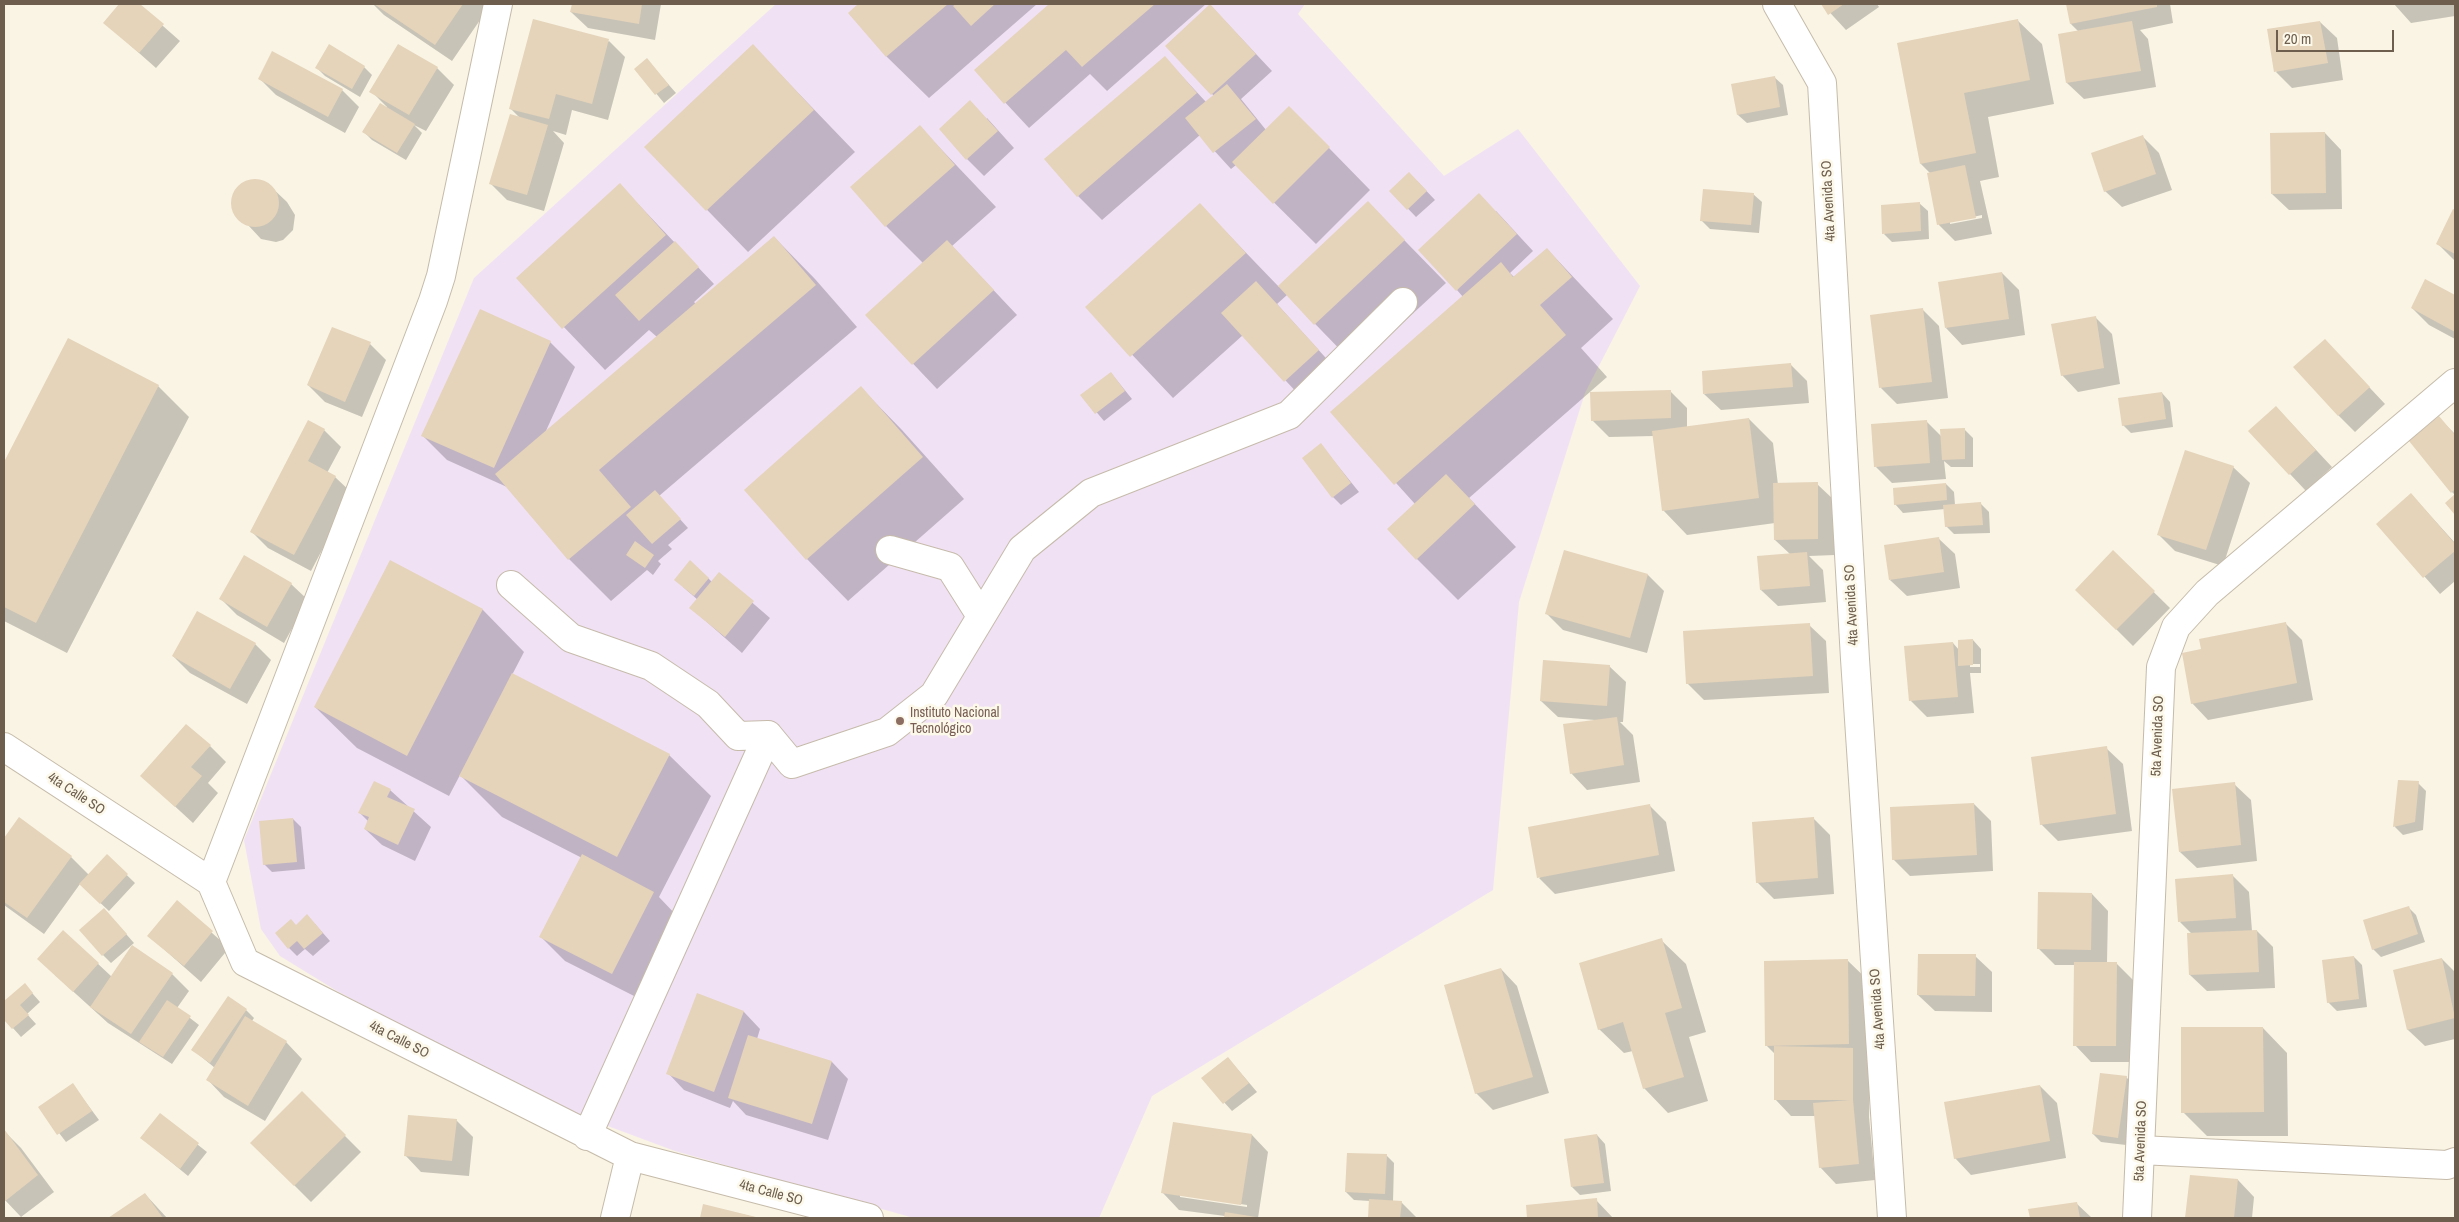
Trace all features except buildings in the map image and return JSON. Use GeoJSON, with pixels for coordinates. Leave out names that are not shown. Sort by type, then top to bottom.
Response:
{"type":"FeatureCollection","features":[{"type":"Feature","properties":{"kind":"street"},"geometry":{"type":"LineString","coordinates":[[211,882],[433,302],[441,276],[498,4]]}},
{"type":"Feature","properties":{"kind":"street","name":"4ta Avenida SO"},"geometry":{"type":"LineString","coordinates":[[1777,4],[1822,83],[1854,649],[1892,1218]]}},
{"type":"Feature","properties":{"kind":"street"},"geometry":{"type":"LineString","coordinates":[[768,735],[792,764],[887,732],[934,695],[1022,549],[1091,493],[1289,415],[1403,302]]}},
{"type":"Feature","properties":{"kind":"street","name":"5ta Avenida SO"},"geometry":{"type":"LineString","coordinates":[[2137,1218],[2161,667],[2176,627],[2207,594],[2455,383]]}},
{"type":"Feature","properties":{"kind":"street"},"geometry":{"type":"LineString","coordinates":[[890,550],[950,567],[981,616]]}},
{"type":"Feature","properties":{"kind":"street"},"geometry":{"type":"LineString","coordinates":[[511,584],[571,638],[650,666],[708,704],[738,736],[768,735]]}},
{"type":"Feature","properties":{"kind":"street"},"geometry":{"type":"LineString","coordinates":[[587,1136],[768,735]]}},
{"type":"Feature","properties":{"kind":"street","name":"4ta Calle SO"},"geometry":{"type":"LineString","coordinates":[[4,747],[211,882],[245,962],[630,1156],[869,1218]]}},
{"type":"Feature","properties":{"kind":"street"},"geometry":{"type":"LineString","coordinates":[[2140,1150],[2447,1165],[2455,1162]]}},
{"type":"Feature","properties":{"kind":"street"},"geometry":{"type":"LineString","coordinates":[[615,1218],[630,1156]]}},
{"type":"Feature","properties":{"kind":"shaded area","name":"Instituto Nacional Tecnológico"},"geometry":{"type":"Polygon","coordinates":[[[776,4],[1305,4],[1298,14],[1444,176],[1518,129],[1640,286],[1585,393],[1519,602],[1493,890],[1152,1096],[1099,1218],[914,1218],[675,1151],[546,1103],[337,991],[280,956],[261,929],[244,840],[474,278],[776,4]]]}},
{"type":"Feature","properties":{"kind":"place","name":"Instituto Nacional Tecnológico"},"geometry":{"type":"Point","coordinates":[900,721]}}]}
